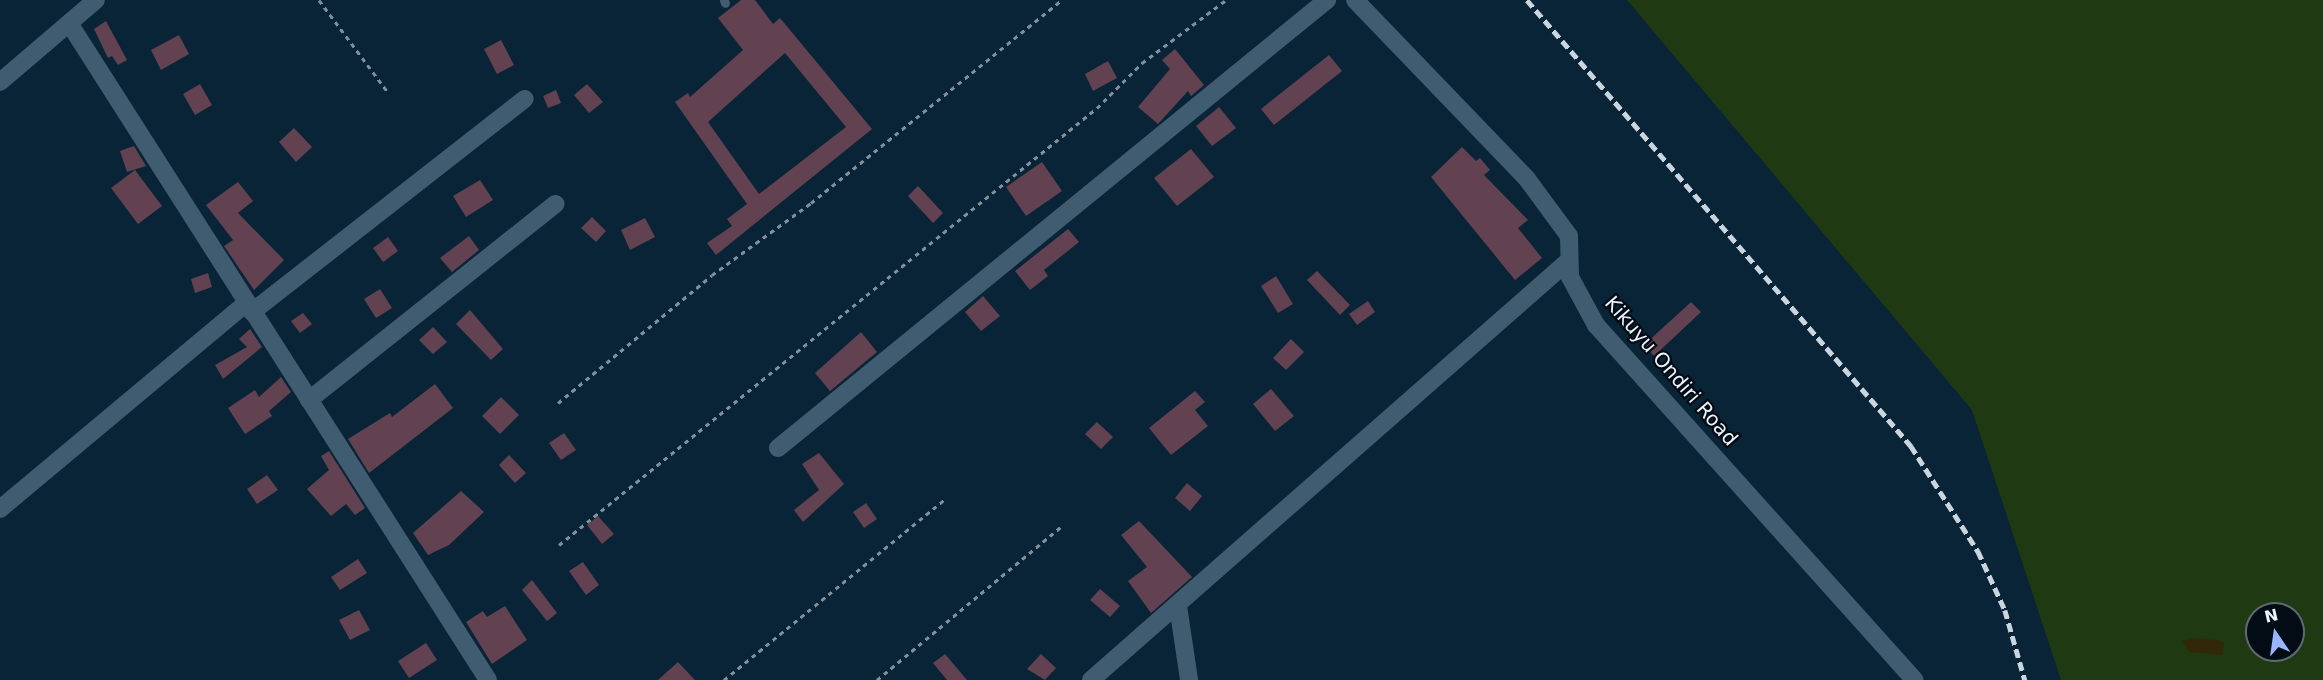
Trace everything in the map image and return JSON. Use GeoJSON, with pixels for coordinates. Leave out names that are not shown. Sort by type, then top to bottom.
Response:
{"type":"FeatureCollection","features":[{"type":"Feature","properties":{"kind":"street"},"geometry":{"type":"LineString","coordinates":[[0,82],[72,12],[96,0]]}},
{"type":"Feature","properties":{"kind":"street"},"geometry":{"type":"LineString","coordinates":[[778,448],[1327,0]]}},
{"type":"Feature","properties":{"kind":"street","name":"Kikuyu Ondiri Road"},"geometry":{"type":"LineString","coordinates":[[1355,0],[1527,179],[1569,236],[1566,263],[1577,295],[1614,346],[1914,680]]}},
{"type":"Feature","properties":{"kind":"street"},"geometry":{"type":"LineString","coordinates":[[72,12],[249,308],[488,680]]}},
{"type":"Feature","properties":{"kind":"street"},"geometry":{"type":"LineString","coordinates":[[0,509],[249,308],[525,99]]}},
{"type":"Feature","properties":{"kind":"street"},"geometry":{"type":"LineString","coordinates":[[309,400],[555,204]]}},
{"type":"Feature","properties":{"kind":"street"},"geometry":{"type":"LineString","coordinates":[[1091,680],[1566,263]]}},
{"type":"Feature","properties":{"kind":"street"},"geometry":{"type":"LineString","coordinates":[[1178,606],[1189,680]]}},
{"type":"Feature","properties":{"kind":"path"},"geometry":{"type":"LineString","coordinates":[[319,0],[387,91]]}},
{"type":"Feature","properties":{"kind":"path"},"geometry":{"type":"LineString","coordinates":[[558,404],[712,275],[812,203],[1062,0]]}},
{"type":"Feature","properties":{"kind":"path"},"geometry":{"type":"LineString","coordinates":[[559,544],[1097,108],[1142,63],[1226,0]]}},
{"type":"Feature","properties":{"kind":"path"},"geometry":{"type":"LineString","coordinates":[[724,680],[944,500]]}},
{"type":"Feature","properties":{"kind":"path"},"geometry":{"type":"LineString","coordinates":[[878,680],[1062,526]]}},
{"type":"Feature","properties":{"kind":"green space"},"geometry":{"type":"Polygon","coordinates":[[[1627,0],[2323,0],[2323,680],[2061,680],[1972,410],[1627,0]]]}},
{"type":"Feature","properties":{"kind":"sand"},"geometry":{"type":"Polygon","coordinates":[[[2192,638],[2218,640],[2224,643],[2223,655],[2189,652],[2182,641],[2192,638]]]}},
{"type":"Feature","properties":{"kind":"building"},"geometry":{"type":"Polygon","coordinates":[[[741,0],[755,0],[773,24],[780,18],[872,129],[716,255],[707,243],[732,226],[727,219],[747,204],[675,102],[688,93],[690,97],[743,50],[718,18],[741,0]],[[785,53],[708,122],[759,194],[846,127],[785,53]]]}},
{"type":"Feature","properties":{"kind":"building"},"geometry":{"type":"Polygon","coordinates":[[[106,21],[127,60],[118,65],[112,56],[108,58],[94,29],[106,21]]]}},
{"type":"Feature","properties":{"kind":"building"},"geometry":{"type":"Polygon","coordinates":[[[179,35],[189,54],[161,70],[151,50],[179,35]]]}},
{"type":"Feature","properties":{"kind":"building"},"geometry":{"type":"Polygon","coordinates":[[[501,40],[514,65],[497,74],[484,49],[501,40]]]}},
{"type":"Feature","properties":{"kind":"building"},"geometry":{"type":"Polygon","coordinates":[[[1175,49],[1204,85],[1191,96],[1188,91],[1158,124],[1138,107],[1170,69],[1162,60],[1175,49]]]}},
{"type":"Feature","properties":{"kind":"building"},"geometry":{"type":"Polygon","coordinates":[[[1329,55],[1342,71],[1274,125],[1261,109],[1329,55]]]}},
{"type":"Feature","properties":{"kind":"building"},"geometry":{"type":"Polygon","coordinates":[[[1108,61],[1117,78],[1093,91],[1085,74],[1108,61]]]}},
{"type":"Feature","properties":{"kind":"building"},"geometry":{"type":"Polygon","coordinates":[[[200,84],[212,105],[195,115],[183,94],[200,84]]]}},
{"type":"Feature","properties":{"kind":"building"},"geometry":{"type":"Polygon","coordinates":[[[587,84],[603,102],[589,113],[574,95],[587,84]]]}},
{"type":"Feature","properties":{"kind":"building"},"geometry":{"type":"Polygon","coordinates":[[[556,90],[561,103],[548,108],[543,96],[556,90]]]}},
{"type":"Feature","properties":{"kind":"building"},"geometry":{"type":"Polygon","coordinates":[[[1219,107],[1236,128],[1212,146],[1196,126],[1219,107]]]}},
{"type":"Feature","properties":{"kind":"building"},"geometry":{"type":"Polygon","coordinates":[[[294,128],[312,147],[296,162],[279,142],[294,128]]]}},
{"type":"Feature","properties":{"kind":"building"},"geometry":{"type":"Polygon","coordinates":[[[134,146],[146,166],[127,172],[120,151],[134,146]]]}},
{"type":"Feature","properties":{"kind":"building"},"geometry":{"type":"Polygon","coordinates":[[[1462,147],[1476,161],[1480,158],[1490,170],[1484,175],[1528,220],[1518,228],[1542,258],[1515,280],[1431,177],[1462,147]]]}},
{"type":"Feature","properties":{"kind":"building"},"geometry":{"type":"Polygon","coordinates":[[[1191,149],[1214,177],[1177,206],[1154,178],[1191,149]]]}},
{"type":"Feature","properties":{"kind":"building"},"geometry":{"type":"Polygon","coordinates":[[[1042,162],[1062,191],[1026,216],[1006,187],[1042,162]]]}},
{"type":"Feature","properties":{"kind":"building"},"geometry":{"type":"Polygon","coordinates":[[[135,170],[162,206],[138,224],[111,188],[135,170]]]}},
{"type":"Feature","properties":{"kind":"building"},"geometry":{"type":"Polygon","coordinates":[[[480,180],[493,200],[466,217],[453,196],[480,180]]]}},
{"type":"Feature","properties":{"kind":"building"},"geometry":{"type":"Polygon","coordinates":[[[238,182],[253,201],[238,213],[284,260],[254,290],[224,246],[233,240],[206,205],[238,182]]]}},
{"type":"Feature","properties":{"kind":"building"},"geometry":{"type":"Polygon","coordinates":[[[918,186],[943,213],[933,223],[908,196],[918,186]]]}},
{"type":"Feature","properties":{"kind":"building"},"geometry":{"type":"Polygon","coordinates":[[[592,217],[606,231],[596,242],[581,228],[592,217]]]}},
{"type":"Feature","properties":{"kind":"building"},"geometry":{"type":"Polygon","coordinates":[[[645,218],[655,237],[630,250],[621,230],[645,218]]]}},
{"type":"Feature","properties":{"kind":"building"},"geometry":{"type":"Polygon","coordinates":[[[1068,229],[1079,242],[1044,270],[1048,276],[1030,290],[1015,271],[1068,229]]]}},
{"type":"Feature","properties":{"kind":"building"},"geometry":{"type":"Polygon","coordinates":[[[469,236],[479,250],[452,272],[440,258],[469,236]]]}},
{"type":"Feature","properties":{"kind":"building"},"geometry":{"type":"Polygon","coordinates":[[[388,237],[398,251],[383,262],[373,248],[388,237]]]}},
{"type":"Feature","properties":{"kind":"building"},"geometry":{"type":"Polygon","coordinates":[[[1317,271],[1350,305],[1340,315],[1307,280],[1317,271]]]}},
{"type":"Feature","properties":{"kind":"building"},"geometry":{"type":"Polygon","coordinates":[[[208,273],[212,287],[195,293],[191,279],[208,273]]]}},
{"type":"Feature","properties":{"kind":"building"},"geometry":{"type":"Polygon","coordinates":[[[1276,276],[1293,304],[1278,313],[1261,286],[1276,276]]]}},
{"type":"Feature","properties":{"kind":"building"},"geometry":{"type":"Polygon","coordinates":[[[380,289],[392,308],[376,318],[364,299],[380,289]]]}},
{"type":"Feature","properties":{"kind":"building"},"geometry":{"type":"Polygon","coordinates":[[[983,296],[1000,316],[981,331],[965,312],[983,296]]]}},
{"type":"Feature","properties":{"kind":"building"},"geometry":{"type":"Polygon","coordinates":[[[1368,301],[1375,312],[1357,325],[1349,314],[1368,301]]]}},
{"type":"Feature","properties":{"kind":"building"},"geometry":{"type":"Polygon","coordinates":[[[1691,302],[1701,312],[1654,356],[1644,345],[1691,302]]]}},
{"type":"Feature","properties":{"kind":"building"},"geometry":{"type":"Polygon","coordinates":[[[470,310],[503,349],[491,360],[456,324],[470,310]]]}},
{"type":"Feature","properties":{"kind":"building"},"geometry":{"type":"Polygon","coordinates":[[[303,313],[312,324],[300,333],[291,321],[303,313]]]}},
{"type":"Feature","properties":{"kind":"building"},"geometry":{"type":"Polygon","coordinates":[[[433,327],[447,342],[433,354],[419,340],[433,327]]]}},
{"type":"Feature","properties":{"kind":"building"},"geometry":{"type":"Polygon","coordinates":[[[250,329],[262,347],[223,379],[215,365],[247,347],[239,339],[250,329]]]}},
{"type":"Feature","properties":{"kind":"building"},"geometry":{"type":"Polygon","coordinates":[[[861,332],[877,352],[830,391],[815,373],[861,332]]]}},
{"type":"Feature","properties":{"kind":"building"},"geometry":{"type":"Polygon","coordinates":[[[1291,339],[1304,352],[1286,370],[1273,358],[1291,339]]]}},
{"type":"Feature","properties":{"kind":"building"},"geometry":{"type":"Polygon","coordinates":[[[281,377],[291,392],[269,411],[272,416],[245,434],[228,408],[255,390],[259,397],[281,377]]]}},
{"type":"Feature","properties":{"kind":"building"},"geometry":{"type":"Polygon","coordinates":[[[435,384],[453,408],[369,473],[348,439],[390,413],[392,417],[435,384]]]}},
{"type":"Feature","properties":{"kind":"building"},"geometry":{"type":"Polygon","coordinates":[[[1271,389],[1294,416],[1275,431],[1253,404],[1271,389]]]}},
{"type":"Feature","properties":{"kind":"building"},"geometry":{"type":"Polygon","coordinates":[[[1195,391],[1205,402],[1195,410],[1208,426],[1171,455],[1149,428],[1195,391]]]}},
{"type":"Feature","properties":{"kind":"building"},"geometry":{"type":"Polygon","coordinates":[[[501,397],[519,415],[500,434],[482,416],[501,397]]]}},
{"type":"Feature","properties":{"kind":"building"},"geometry":{"type":"Polygon","coordinates":[[[1097,422],[1113,437],[1101,449],[1085,434],[1097,422]]]}},
{"type":"Feature","properties":{"kind":"building"},"geometry":{"type":"Polygon","coordinates":[[[564,433],[576,450],[561,460],[549,443],[564,433]]]}},
{"type":"Feature","properties":{"kind":"building"},"geometry":{"type":"Polygon","coordinates":[[[329,451],[365,508],[355,515],[346,504],[331,516],[307,489],[329,470],[321,456],[329,451]]]}},
{"type":"Feature","properties":{"kind":"building"},"geometry":{"type":"Polygon","coordinates":[[[819,453],[844,484],[803,522],[794,510],[819,490],[802,464],[819,453]]]}},
{"type":"Feature","properties":{"kind":"building"},"geometry":{"type":"Polygon","coordinates":[[[509,455],[526,473],[515,483],[499,465],[509,455]]]}},
{"type":"Feature","properties":{"kind":"building"},"geometry":{"type":"Polygon","coordinates":[[[267,475],[278,490],[257,504],[247,489],[267,475]]]}},
{"type":"Feature","properties":{"kind":"building"},"geometry":{"type":"Polygon","coordinates":[[[1187,483],[1202,496],[1190,511],[1175,498],[1187,483]]]}},
{"type":"Feature","properties":{"kind":"building"},"geometry":{"type":"Polygon","coordinates":[[[461,491],[484,512],[449,545],[428,555],[413,533],[461,491]]]}},
{"type":"Feature","properties":{"kind":"building"},"geometry":{"type":"Polygon","coordinates":[[[866,503],[877,519],[864,528],[853,512],[866,503]]]}},
{"type":"Feature","properties":{"kind":"building"},"geometry":{"type":"Polygon","coordinates":[[[598,516],[614,534],[602,544],[587,525],[598,516]]]}},
{"type":"Feature","properties":{"kind":"building"},"geometry":{"type":"Polygon","coordinates":[[[1139,521],[1192,577],[1151,613],[1128,581],[1147,567],[1121,535],[1139,521]]]}},
{"type":"Feature","properties":{"kind":"building"},"geometry":{"type":"Polygon","coordinates":[[[358,559],[367,573],[340,590],[331,577],[358,559]]]}},
{"type":"Feature","properties":{"kind":"building"},"geometry":{"type":"Polygon","coordinates":[[[583,562],[599,585],[586,595],[569,571],[583,562]]]}},
{"type":"Feature","properties":{"kind":"building"},"geometry":{"type":"Polygon","coordinates":[[[532,580],[557,613],[547,621],[522,590],[532,580]]]}},
{"type":"Feature","properties":{"kind":"building"},"geometry":{"type":"Polygon","coordinates":[[[1100,589],[1120,606],[1110,617],[1090,600],[1100,589]]]}},
{"type":"Feature","properties":{"kind":"building"},"geometry":{"type":"Polygon","coordinates":[[[505,606],[527,640],[492,664],[466,622],[483,611],[487,617],[505,606]]]}},
{"type":"Feature","properties":{"kind":"building"},"geometry":{"type":"Polygon","coordinates":[[[359,610],[370,630],[350,640],[339,620],[359,610]]]}},
{"type":"Feature","properties":{"kind":"building"},"geometry":{"type":"Polygon","coordinates":[[[426,643],[437,660],[409,678],[398,661],[426,643]]]}},
{"type":"Feature","properties":{"kind":"building"},"geometry":{"type":"Polygon","coordinates":[[[945,654],[967,680],[947,680],[933,663],[945,654]]]}},
{"type":"Feature","properties":{"kind":"building"},"geometry":{"type":"Polygon","coordinates":[[[1041,654],[1056,668],[1045,680],[1027,669],[1041,654]]]}},
{"type":"Feature","properties":{"kind":"building"},"geometry":{"type":"Polygon","coordinates":[[[678,662],[695,680],[658,680],[678,662]]]}},
{"type":"Feature","properties":{"kind":"railway"},"geometry":{"type":"LineString","coordinates":[[1527,0],[1911,446],[1978,551],[2005,610],[2025,680]]}}]}
